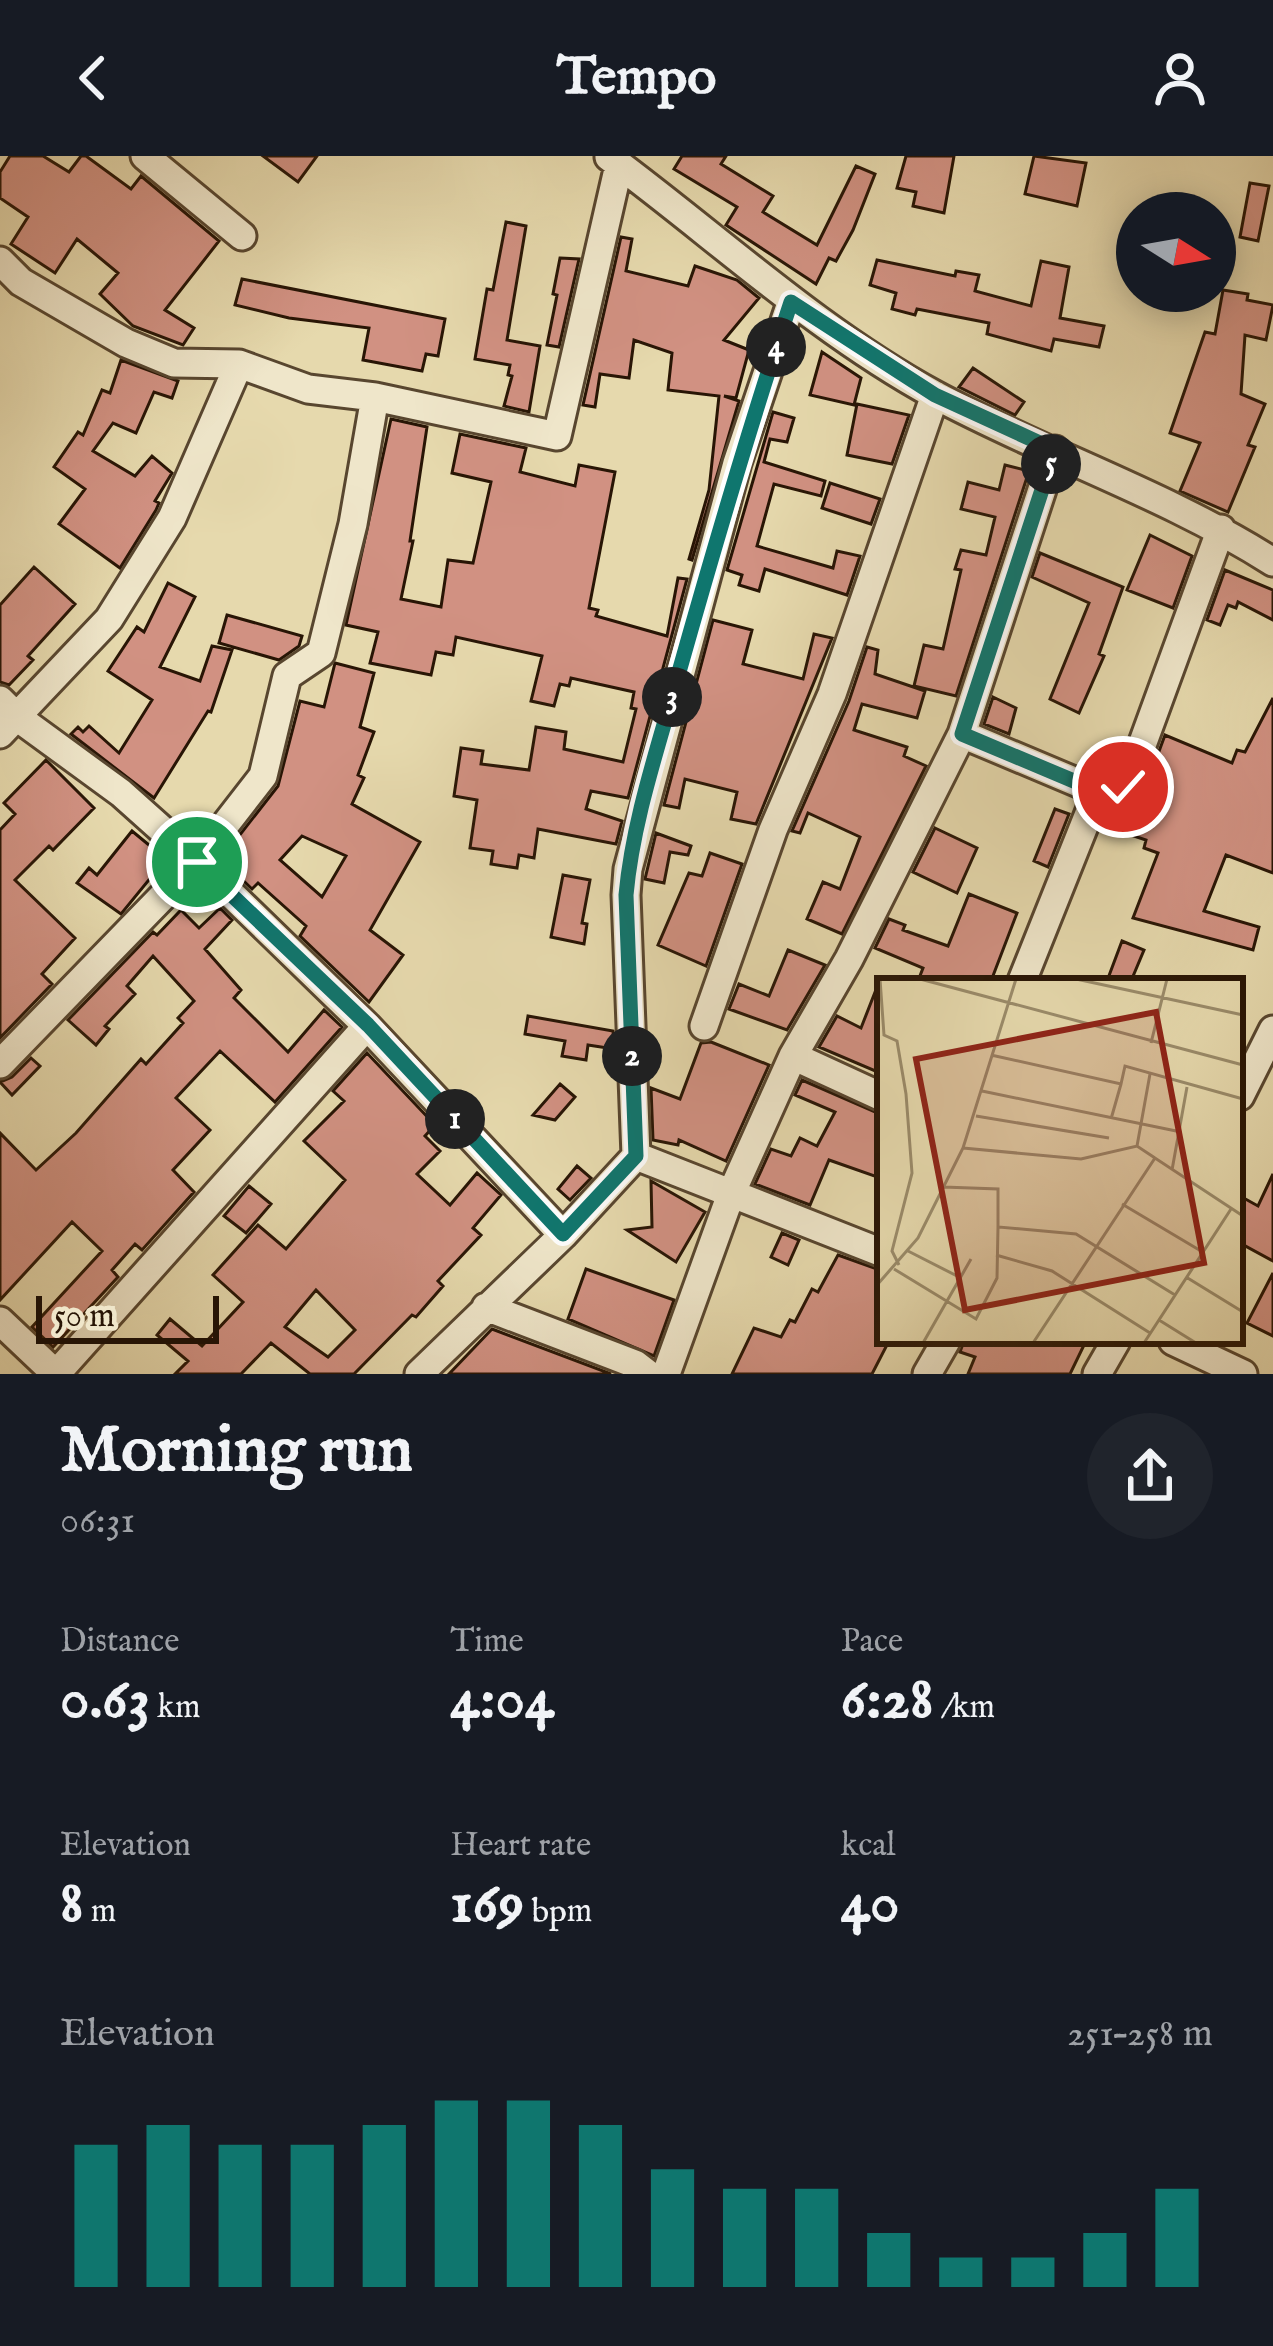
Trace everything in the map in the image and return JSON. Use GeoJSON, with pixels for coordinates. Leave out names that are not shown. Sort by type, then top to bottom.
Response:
{"type":"FeatureCollection","features":[{"type":"Feature","properties":{"kind":"street"},"geometry":{"type":"LineString","coordinates":[[158,160],[242,236]]}},
{"type":"Feature","properties":{"kind":"street"},"geometry":{"type":"LineString","coordinates":[[0,261],[21,282],[126,343],[174,363],[238,364],[308,388],[375,397],[557,436],[613,160],[791,302],[935,395],[1221,529],[1273,562]]}},
{"type":"Feature","properties":{"kind":"street"},"geometry":{"type":"LineString","coordinates":[[419,1374],[636,1156],[628,869],[737,463],[791,302]]}},
{"type":"Feature","properties":{"kind":"street"},"geometry":{"type":"LineString","coordinates":[[238,364],[172,518],[109,620],[6,717],[122,793],[197,862],[368,1025],[563,1234]]}},
{"type":"Feature","properties":{"kind":"street"},"geometry":{"type":"LineString","coordinates":[[704,1026],[773,830],[832,694],[935,395]]}},
{"type":"Feature","properties":{"kind":"street"},"geometry":{"type":"LineString","coordinates":[[0,1064],[197,862],[263,776],[287,676],[321,653],[353,524],[375,397]]}},
{"type":"Feature","properties":{"kind":"street"},"geometry":{"type":"LineString","coordinates":[[666,1374],[731,1194],[794,1056],[849,959],[962,734],[1055,450]]}},
{"type":"Feature","properties":{"kind":"street"},"geometry":{"type":"LineString","coordinates":[[962,734],[1100,792],[1123,787],[1221,529]]}},
{"type":"Feature","properties":{"kind":"street"},"geometry":{"type":"LineString","coordinates":[[1023,978],[1100,792]]}},
{"type":"Feature","properties":{"kind":"street"},"geometry":{"type":"LineString","coordinates":[[0,1321],[56,1374],[368,1025]]}},
{"type":"Feature","properties":{"kind":"street"},"geometry":{"type":"LineString","coordinates":[[1243,1090],[1273,1030]]}},
{"type":"Feature","properties":{"kind":"street"},"geometry":{"type":"LineString","coordinates":[[794,1056],[877,1095]]}},
{"type":"Feature","properties":{"kind":"street"},"geometry":{"type":"LineString","coordinates":[[636,1156],[877,1251]]}},
{"type":"Feature","properties":{"kind":"street"},"geometry":{"type":"LineString","coordinates":[[486,1307],[635,1364],[648,1374]]}},
{"type":"Feature","properties":{"kind":"street"},"geometry":{"type":"LineString","coordinates":[[927,1374],[944,1344]]}},
{"type":"Feature","properties":{"kind":"street"},"geometry":{"type":"LineString","coordinates":[[1097,1374],[1115,1344]]}},
{"type":"Feature","properties":{"kind":"street"},"geometry":{"type":"LineString","coordinates":[[1179,1344],[1243,1374]]}},
{"type":"Feature","properties":{"kind":"building"},"geometry":{"type":"Polygon","coordinates":[[[10,156],[43,156],[69,172],[86,156],[131,189],[141,176],[219,241],[165,310],[194,328],[183,345],[133,326],[100,294],[118,273],[77,239],[55,273],[11,244],[28,217],[0,198],[0,172],[10,156]]]}},
{"type":"Feature","properties":{"kind":"building"},"geometry":{"type":"Polygon","coordinates":[[[263,156],[317,156],[298,182],[263,156]]]}},
{"type":"Feature","properties":{"kind":"building"},"geometry":{"type":"Polygon","coordinates":[[[682,156],[726,156],[721,164],[773,196],[763,212],[817,245],[856,166],[875,174],[853,230],[836,261],[829,258],[816,284],[726,225],[737,207],[674,169],[682,156]]]}},
{"type":"Feature","properties":{"kind":"building"},"geometry":{"type":"Polygon","coordinates":[[[906,156],[954,156],[944,213],[913,206],[916,192],[897,188],[906,156]]]}},
{"type":"Feature","properties":{"kind":"building"},"geometry":{"type":"Polygon","coordinates":[[[1034,156],[1086,163],[1077,206],[1025,194],[1034,156]]]}},
{"type":"Feature","properties":{"kind":"building"},"geometry":{"type":"Polygon","coordinates":[[[1250,183],[1269,186],[1258,241],[1240,237],[1250,183]]]}},
{"type":"Feature","properties":{"kind":"building"},"geometry":{"type":"Polygon","coordinates":[[[506,222],[526,226],[507,340],[540,346],[529,412],[504,406],[510,365],[475,359],[487,289],[493,290],[506,222]]]}},
{"type":"Feature","properties":{"kind":"building"},"geometry":{"type":"Polygon","coordinates":[[[621,237],[632,239],[626,271],[688,286],[695,266],[737,280],[759,298],[724,340],[749,350],[736,398],[724,396],[739,401],[692,560],[709,490],[719,396],[668,390],[672,353],[634,340],[629,378],[600,374],[595,407],[583,405],[621,237]]]}},
{"type":"Feature","properties":{"kind":"building"},"geometry":{"type":"Polygon","coordinates":[[[560,258],[579,259],[559,347],[547,345],[560,258]]]}},
{"type":"Feature","properties":{"kind":"building"},"geometry":{"type":"Polygon","coordinates":[[[877,260],[955,276],[956,271],[979,275],[975,291],[1031,306],[1041,261],[1069,267],[1060,318],[1104,326],[1099,347],[1054,339],[1051,351],[987,334],[989,323],[892,309],[896,293],[870,285],[877,260]]]}},
{"type":"Feature","properties":{"kind":"building"},"geometry":{"type":"Polygon","coordinates":[[[242,279],[445,319],[438,356],[426,354],[422,371],[363,360],[369,328],[289,318],[235,305],[242,279]]]}},
{"type":"Feature","properties":{"kind":"building"},"geometry":{"type":"Polygon","coordinates":[[[1236,292],[1248,294],[1247,300],[1273,305],[1266,340],[1245,335],[1241,394],[1265,404],[1248,445],[1255,447],[1228,512],[1180,491],[1200,443],[1170,433],[1205,332],[1215,334],[1219,312],[1236,312],[1236,292]]]}},
{"type":"Feature","properties":{"kind":"building"},"geometry":{"type":"Polygon","coordinates":[[[822,352],[861,378],[854,405],[810,395],[822,352]]]}},
{"type":"Feature","properties":{"kind":"building"},"geometry":{"type":"Polygon","coordinates":[[[121,360],[178,381],[172,398],[154,392],[136,433],[113,423],[93,451],[135,476],[152,456],[172,473],[155,501],[159,503],[156,510],[120,568],[59,524],[85,489],[54,467],[78,432],[83,435],[102,390],[110,393],[121,360]]]}},
{"type":"Feature","properties":{"kind":"building"},"geometry":{"type":"Polygon","coordinates":[[[973,368],[1024,402],[1015,415],[959,387],[973,368]]]}},
{"type":"Feature","properties":{"kind":"building"},"geometry":{"type":"Polygon","coordinates":[[[857,404],[909,415],[892,464],[847,455],[857,404]]]}},
{"type":"Feature","properties":{"kind":"building"},"geometry":{"type":"Polygon","coordinates":[[[773,412],[794,418],[787,442],[770,439],[764,462],[825,481],[821,496],[774,484],[757,546],[833,568],[837,551],[860,556],[847,595],[765,569],[759,591],[739,585],[742,575],[727,570],[773,412]]]}},
{"type":"Feature","properties":{"kind":"building"},"geometry":{"type":"Polygon","coordinates":[[[391,419],[427,427],[401,599],[441,607],[448,560],[473,563],[491,482],[452,473],[460,434],[526,448],[520,472],[575,486],[579,465],[615,472],[589,608],[598,610],[596,616],[667,636],[678,578],[687,579],[628,798],[591,791],[586,809],[622,821],[616,844],[538,829],[534,858],[519,855],[517,868],[491,864],[493,851],[470,848],[477,800],[454,796],[461,748],[483,751],[481,764],[529,770],[536,727],[566,732],[564,749],[623,762],[636,709],[631,708],[634,692],[571,678],[569,686],[560,684],[554,706],[531,701],[542,656],[456,637],[453,655],[436,652],[431,675],[370,663],[378,632],[346,625],[391,419]]]}},
{"type":"Feature","properties":{"kind":"building"},"geometry":{"type":"Polygon","coordinates":[[[1005,465],[1029,471],[956,696],[914,686],[924,645],[943,649],[961,550],[986,555],[995,517],[961,509],[968,482],[999,490],[1005,465]]]}},
{"type":"Feature","properties":{"kind":"building"},"geometry":{"type":"Polygon","coordinates":[[[830,483],[880,499],[871,524],[822,508],[830,483]]]}},
{"type":"Feature","properties":{"kind":"building"},"geometry":{"type":"Polygon","coordinates":[[[1150,535],[1192,556],[1173,608],[1127,590],[1150,535]]]}},
{"type":"Feature","properties":{"kind":"building"},"geometry":{"type":"Polygon","coordinates":[[[1040,553],[1123,587],[1099,654],[1104,656],[1079,713],[1050,699],[1089,603],[1032,577],[1040,553]]]}},
{"type":"Feature","properties":{"kind":"building"},"geometry":{"type":"Polygon","coordinates":[[[34,567],[75,604],[9,685],[0,682],[0,605],[34,567]]]}},
{"type":"Feature","properties":{"kind":"building"},"geometry":{"type":"Polygon","coordinates":[[[1225,570],[1273,590],[1273,620],[1238,602],[1236,608],[1228,605],[1220,625],[1207,620],[1225,570]]]}},
{"type":"Feature","properties":{"kind":"building"},"geometry":{"type":"Polygon","coordinates":[[[168,583],[195,597],[160,667],[200,681],[212,646],[232,650],[211,712],[154,798],[71,734],[89,726],[119,753],[152,700],[108,671],[137,627],[144,632],[168,583]]]}},
{"type":"Feature","properties":{"kind":"building"},"geometry":{"type":"Polygon","coordinates":[[[227,615],[302,636],[299,646],[279,660],[219,643],[227,615]]]}},
{"type":"Feature","properties":{"kind":"building"},"geometry":{"type":"Polygon","coordinates":[[[713,620],[752,630],[743,664],[803,679],[814,634],[832,638],[756,824],[731,819],[737,792],[685,779],[679,808],[664,805],[713,620]]]}},
{"type":"Feature","properties":{"kind":"building"},"geometry":{"type":"Polygon","coordinates":[[[867,647],[878,650],[875,674],[925,691],[917,718],[862,704],[854,730],[907,747],[904,756],[926,766],[842,934],[807,919],[823,882],[840,889],[860,837],[808,813],[800,833],[792,831],[849,701],[867,647]]]}},
{"type":"Feature","properties":{"kind":"building"},"geometry":{"type":"Polygon","coordinates":[[[335,663],[374,673],[360,727],[374,732],[358,775],[364,778],[352,804],[420,842],[370,930],[403,955],[369,1002],[300,936],[306,926],[258,883],[252,889],[221,859],[278,786],[300,701],[324,707],[335,663]],[[302,836],[280,860],[322,897],[346,856],[302,836]]]}},
{"type":"Feature","properties":{"kind":"building"},"geometry":{"type":"Polygon","coordinates":[[[993,697],[1016,708],[1009,734],[984,724],[993,697]]]}},
{"type":"Feature","properties":{"kind":"building"},"geometry":{"type":"Polygon","coordinates":[[[1273,698],[1273,873],[1226,855],[1204,911],[1259,927],[1253,950],[1133,918],[1158,853],[1144,848],[1146,840],[1122,832],[1165,735],[1232,763],[1237,750],[1245,752],[1273,698]]]}},
{"type":"Feature","properties":{"kind":"building"},"geometry":{"type":"Polygon","coordinates":[[[46,760],[94,808],[15,880],[75,938],[42,974],[52,984],[0,1038],[0,830],[15,814],[4,803],[46,760]]]}},
{"type":"Feature","properties":{"kind":"building"},"geometry":{"type":"Polygon","coordinates":[[[1055,809],[1069,814],[1048,867],[1034,861],[1055,809]]]}},
{"type":"Feature","properties":{"kind":"building"},"geometry":{"type":"Polygon","coordinates":[[[935,828],[977,848],[957,893],[913,872],[935,828]]]}},
{"type":"Feature","properties":{"kind":"building"},"geometry":{"type":"Polygon","coordinates":[[[132,831],[166,859],[121,914],[77,883],[89,868],[97,875],[132,831]]]}},
{"type":"Feature","properties":{"kind":"building"},"geometry":{"type":"Polygon","coordinates":[[[656,833],[691,846],[688,855],[670,852],[664,883],[645,879],[656,833]]]}},
{"type":"Feature","properties":{"kind":"building"},"geometry":{"type":"Polygon","coordinates":[[[710,853],[742,864],[706,966],[658,945],[689,873],[702,876],[710,853]]]}},
{"type":"Feature","properties":{"kind":"building"},"geometry":{"type":"Polygon","coordinates":[[[563,875],[590,880],[582,923],[587,924],[584,944],[551,937],[563,875]]]}},
{"type":"Feature","properties":{"kind":"building"},"geometry":{"type":"Polygon","coordinates":[[[969,894],[1017,913],[992,978],[919,978],[923,968],[875,948],[889,919],[905,925],[903,930],[948,946],[969,894]]]}},
{"type":"Feature","properties":{"kind":"building"},"geometry":{"type":"Polygon","coordinates":[[[220,908],[232,920],[205,949],[241,990],[234,998],[288,1052],[324,1010],[342,1027],[275,1102],[220,1051],[176,1098],[210,1130],[173,1170],[194,1192],[142,1250],[135,1244],[112,1270],[118,1277],[53,1347],[32,1327],[102,1251],[72,1222],[0,1300],[0,1133],[36,1170],[76,1133],[141,1059],[146,1064],[183,1023],[178,1018],[194,1001],[153,956],[127,986],[135,994],[105,1026],[109,1029],[96,1045],[68,1020],[153,932],[157,935],[181,910],[199,928],[220,908]]]}},
{"type":"Feature","properties":{"kind":"building"},"geometry":{"type":"Polygon","coordinates":[[[1122,941],[1144,950],[1132,978],[1108,978],[1122,941]]]}},
{"type":"Feature","properties":{"kind":"building"},"geometry":{"type":"Polygon","coordinates":[[[788,950],[825,965],[787,1030],[729,1009],[739,984],[769,996],[788,950]]]}},
{"type":"Feature","properties":{"kind":"building"},"geometry":{"type":"Polygon","coordinates":[[[877,987],[877,1072],[819,1047],[837,1016],[861,1028],[877,987]]]}},
{"type":"Feature","properties":{"kind":"building"},"geometry":{"type":"Polygon","coordinates":[[[528,1016],[613,1031],[614,1049],[588,1045],[586,1060],[562,1056],[565,1041],[525,1034],[528,1016]]]}},
{"type":"Feature","properties":{"kind":"building"},"geometry":{"type":"Polygon","coordinates":[[[711,1042],[769,1065],[726,1161],[679,1140],[678,1145],[653,1140],[651,1088],[680,1099],[701,1043],[711,1042]]]}},
{"type":"Feature","properties":{"kind":"building"},"geometry":{"type":"Polygon","coordinates":[[[367,1053],[435,1125],[425,1136],[440,1151],[417,1174],[450,1205],[477,1173],[501,1195],[473,1228],[481,1235],[438,1281],[443,1286],[416,1317],[412,1315],[354,1374],[310,1374],[271,1343],[241,1374],[175,1374],[188,1361],[157,1335],[170,1319],[202,1346],[243,1302],[213,1275],[258,1225],[286,1249],[345,1180],[304,1141],[344,1101],[333,1091],[367,1053]],[[316,1290],[285,1327],[328,1357],[355,1330],[316,1290]]]}},
{"type":"Feature","properties":{"kind":"building"},"geometry":{"type":"Polygon","coordinates":[[[31,1058],[40,1066],[12,1095],[0,1082],[31,1058]]]}},
{"type":"Feature","properties":{"kind":"building"},"geometry":{"type":"Polygon","coordinates":[[[802,1080],[877,1113],[877,1177],[829,1160],[810,1205],[755,1184],[771,1149],[791,1156],[800,1138],[817,1146],[835,1112],[795,1095],[802,1080]]]}},
{"type":"Feature","properties":{"kind":"building"},"geometry":{"type":"Polygon","coordinates":[[[560,1084],[575,1097],[555,1120],[533,1115],[560,1084]]]}},
{"type":"Feature","properties":{"kind":"building"},"geometry":{"type":"Polygon","coordinates":[[[577,1166],[591,1178],[570,1200],[558,1189],[577,1166]]]}},
{"type":"Feature","properties":{"kind":"building"},"geometry":{"type":"Polygon","coordinates":[[[1273,1174],[1273,1261],[1243,1245],[1243,1198],[1258,1206],[1273,1174]]]}},
{"type":"Feature","properties":{"kind":"building"},"geometry":{"type":"Polygon","coordinates":[[[651,1181],[705,1212],[676,1262],[627,1230],[652,1227],[651,1181]]]}},
{"type":"Feature","properties":{"kind":"building"},"geometry":{"type":"Polygon","coordinates":[[[249,1186],[271,1204],[246,1233],[224,1216],[249,1186]]]}},
{"type":"Feature","properties":{"kind":"building"},"geometry":{"type":"Polygon","coordinates":[[[782,1233],[799,1240],[788,1265],[771,1257],[782,1233]]]}},
{"type":"Feature","properties":{"kind":"building"},"geometry":{"type":"Polygon","coordinates":[[[838,1255],[877,1269],[877,1344],[887,1344],[872,1374],[732,1374],[754,1328],[781,1337],[790,1320],[795,1322],[812,1289],[818,1292],[838,1255]]]}},
{"type":"Feature","properties":{"kind":"building"},"geometry":{"type":"Polygon","coordinates":[[[586,1269],[674,1300],[654,1356],[568,1319],[586,1269]]]}},
{"type":"Feature","properties":{"kind":"building"},"geometry":{"type":"Polygon","coordinates":[[[1273,1273],[1273,1336],[1247,1323],[1273,1273]]]}},
{"type":"Feature","properties":{"kind":"building"},"geometry":{"type":"Polygon","coordinates":[[[492,1329],[611,1374],[449,1374],[492,1329]]]}},
{"type":"Feature","properties":{"kind":"building"},"geometry":{"type":"Polygon","coordinates":[[[963,1344],[1085,1344],[1070,1374],[968,1374],[975,1357],[960,1352],[963,1344]]]}},
{"type":"Feature","properties":{"kind":"route"},"geometry":{"type":"LineString","coordinates":[[197,862],[368,1025],[563,1234],[636,1156],[628,869],[737,463],[791,302],[935,395],[1055,450],[962,734],[1100,792],[1123,787]]}}]}
